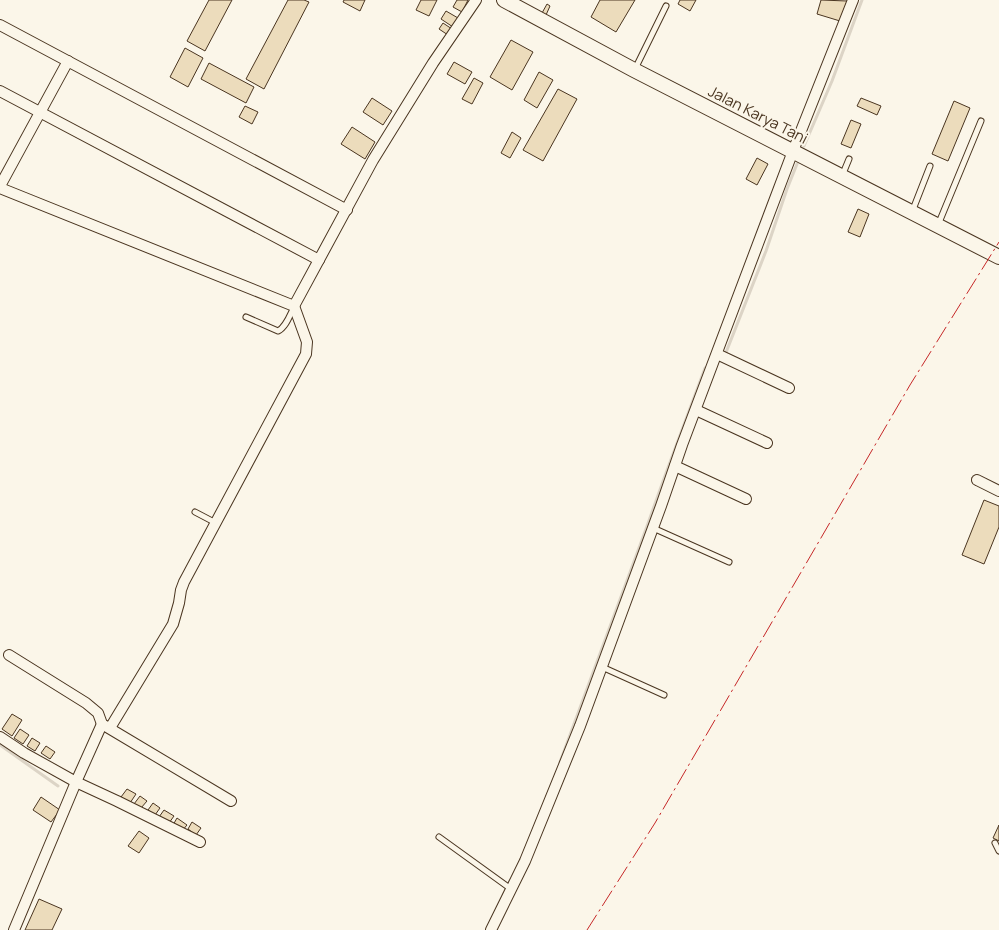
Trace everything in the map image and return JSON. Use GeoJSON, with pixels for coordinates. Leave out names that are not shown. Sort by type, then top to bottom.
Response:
{"type":"FeatureCollection","features":[{"type":"Feature","properties":{"kind":"street"},"geometry":{"type":"LineString","coordinates":[[294,306],[373,160],[433,63],[476,0]]}},
{"type":"Feature","properties":{"kind":"street","name":"Jalan Karya Tani"},"geometry":{"type":"LineString","coordinates":[[504,0],[520,4],[634,70],[999,257]]}},
{"type":"Feature","properties":{"kind":"street"},"geometry":{"type":"LineString","coordinates":[[491,930],[525,861],[556,786],[654,528],[675,466],[793,151],[853,0]]}},
{"type":"Feature","properties":{"kind":"street"},"geometry":{"type":"LineString","coordinates":[[1,26],[346,210]]}},
{"type":"Feature","properties":{"kind":"street"},"geometry":{"type":"LineString","coordinates":[[14,930],[76,782],[106,726],[173,624],[181,590],[306,354],[307,342],[294,306],[0,187],[68,62]]}},
{"type":"Feature","properties":{"kind":"street"},"geometry":{"type":"LineString","coordinates":[[0,91],[319,260]]}},
{"type":"Feature","properties":{"kind":"street"},"geometry":{"type":"LineString","coordinates":[[717,354],[789,388]]}},
{"type":"Feature","properties":{"kind":"street"},"geometry":{"type":"LineString","coordinates":[[696,410],[767,443]]}},
{"type":"Feature","properties":{"kind":"street"},"geometry":{"type":"LineString","coordinates":[[675,466],[746,499]]}},
{"type":"Feature","properties":{"kind":"street"},"geometry":{"type":"LineString","coordinates":[[977,480],[999,491]]}},
{"type":"Feature","properties":{"kind":"street"},"geometry":{"type":"LineString","coordinates":[[9,655],[86,703],[98,713],[106,726],[231,801]]}},
{"type":"Feature","properties":{"kind":"street"},"geometry":{"type":"LineString","coordinates":[[0,737],[24,753],[76,782],[200,842]]}},
{"type":"Feature","properties":{"kind":"lane"},"geometry":{"type":"LineString","coordinates":[[634,70],[666,6]]}},
{"type":"Feature","properties":{"kind":"lane"},"geometry":{"type":"LineString","coordinates":[[938,226],[981,121]]}},
{"type":"Feature","properties":{"kind":"lane"},"geometry":{"type":"LineString","coordinates":[[842,177],[849,159]]}},
{"type":"Feature","properties":{"kind":"lane"},"geometry":{"type":"LineString","coordinates":[[912,213],[930,166]]}},
{"type":"Feature","properties":{"kind":"lane"},"geometry":{"type":"LineString","coordinates":[[246,317],[278,331],[284,325],[294,306]]}},
{"type":"Feature","properties":{"kind":"lane"},"geometry":{"type":"LineString","coordinates":[[194,512],[216,523]]}},
{"type":"Feature","properties":{"kind":"lane"},"geometry":{"type":"LineString","coordinates":[[654,528],[729,562]]}},
{"type":"Feature","properties":{"kind":"lane"},"geometry":{"type":"LineString","coordinates":[[602,667],[664,695]]}},
{"type":"Feature","properties":{"kind":"lane"},"geometry":{"type":"LineString","coordinates":[[439,837],[511,889]]}},
{"type":"Feature","properties":{"kind":"lane"},"geometry":{"type":"LineString","coordinates":[[995,843],[999,851]]}},
{"type":"Feature","properties":{"kind":"building"},"geometry":{"type":"Polygon","coordinates":[[[209,0],[232,0],[205,51],[187,41],[209,0]]]}},
{"type":"Feature","properties":{"kind":"building"},"geometry":{"type":"Polygon","coordinates":[[[288,0],[304,0],[309,2],[264,89],[246,79],[288,0]]]}},
{"type":"Feature","properties":{"kind":"building"},"geometry":{"type":"Polygon","coordinates":[[[344,0],[365,0],[360,11],[343,2],[344,0]]]}},
{"type":"Feature","properties":{"kind":"building"},"geometry":{"type":"Polygon","coordinates":[[[421,0],[437,0],[429,16],[416,10],[421,0]]]}},
{"type":"Feature","properties":{"kind":"building"},"geometry":{"type":"Polygon","coordinates":[[[457,0],[468,0],[462,12],[453,7],[457,0]]]}},
{"type":"Feature","properties":{"kind":"building"},"geometry":{"type":"Polygon","coordinates":[[[600,0],[635,0],[616,32],[591,17],[600,0]]]}},
{"type":"Feature","properties":{"kind":"building"},"geometry":{"type":"Polygon","coordinates":[[[680,0],[696,0],[690,11],[678,4],[680,0]]]}},
{"type":"Feature","properties":{"kind":"building"},"geometry":{"type":"Polygon","coordinates":[[[821,0],[847,1],[840,21],[817,14],[821,0]]]}},
{"type":"Feature","properties":{"kind":"building"},"geometry":{"type":"Polygon","coordinates":[[[547,4],[550,6],[546,15],[542,13],[547,4]]]}},
{"type":"Feature","properties":{"kind":"building"},"geometry":{"type":"Polygon","coordinates":[[[446,11],[458,18],[453,27],[441,19],[446,11]]]}},
{"type":"Feature","properties":{"kind":"building"},"geometry":{"type":"Polygon","coordinates":[[[443,23],[452,29],[448,35],[439,29],[443,23]]]}},
{"type":"Feature","properties":{"kind":"building"},"geometry":{"type":"Polygon","coordinates":[[[511,40],[533,52],[512,90],[490,77],[511,40]]]}},
{"type":"Feature","properties":{"kind":"building"},"geometry":{"type":"Polygon","coordinates":[[[185,48],[203,58],[188,87],[170,77],[185,48]]]}},
{"type":"Feature","properties":{"kind":"building"},"geometry":{"type":"Polygon","coordinates":[[[454,62],[472,72],[465,84],[447,74],[454,62]]]}},
{"type":"Feature","properties":{"kind":"building"},"geometry":{"type":"Polygon","coordinates":[[[209,63],[254,87],[246,103],[201,79],[209,63]]]}},
{"type":"Feature","properties":{"kind":"building"},"geometry":{"type":"Polygon","coordinates":[[[539,72],[553,80],[537,108],[524,100],[539,72]]]}},
{"type":"Feature","properties":{"kind":"building"},"geometry":{"type":"Polygon","coordinates":[[[474,78],[483,83],[472,104],[462,99],[474,78]]]}},
{"type":"Feature","properties":{"kind":"building"},"geometry":{"type":"Polygon","coordinates":[[[558,89],[577,99],[543,161],[523,150],[558,89]]]}},
{"type":"Feature","properties":{"kind":"building"},"geometry":{"type":"Polygon","coordinates":[[[372,98],[392,111],[383,125],[363,112],[372,98]]]}},
{"type":"Feature","properties":{"kind":"building"},"geometry":{"type":"Polygon","coordinates":[[[861,98],[881,106],[877,115],[857,106],[861,98]]]}},
{"type":"Feature","properties":{"kind":"building"},"geometry":{"type":"Polygon","coordinates":[[[954,101],[970,108],[948,161],[932,154],[954,101]]]}},
{"type":"Feature","properties":{"kind":"building"},"geometry":{"type":"Polygon","coordinates":[[[245,106],[258,112],[252,124],[239,117],[245,106]]]}},
{"type":"Feature","properties":{"kind":"building"},"geometry":{"type":"Polygon","coordinates":[[[851,120],[861,124],[851,148],[841,144],[851,120]]]}},
{"type":"Feature","properties":{"kind":"building"},"geometry":{"type":"Polygon","coordinates":[[[352,127],[375,142],[365,159],[341,144],[352,127]]]}},
{"type":"Feature","properties":{"kind":"building"},"geometry":{"type":"Polygon","coordinates":[[[512,132],[521,138],[510,158],[501,153],[512,132]]]}},
{"type":"Feature","properties":{"kind":"building"},"geometry":{"type":"Polygon","coordinates":[[[757,158],[768,164],[757,185],[746,179],[757,158]]]}},
{"type":"Feature","properties":{"kind":"building"},"geometry":{"type":"Polygon","coordinates":[[[858,209],[869,214],[860,237],[848,232],[858,209]]]}},
{"type":"Feature","properties":{"kind":"building"},"geometry":{"type":"Polygon","coordinates":[[[984,500],[999,506],[999,527],[984,564],[962,555],[984,500]]]}},
{"type":"Feature","properties":{"kind":"building"},"geometry":{"type":"Polygon","coordinates":[[[12,714],[22,720],[12,736],[2,729],[12,714]]]}},
{"type":"Feature","properties":{"kind":"building"},"geometry":{"type":"Polygon","coordinates":[[[20,729],[29,735],[23,744],[14,738],[20,729]]]}},
{"type":"Feature","properties":{"kind":"building"},"geometry":{"type":"Polygon","coordinates":[[[32,738],[40,743],[35,751],[27,746],[32,738]]]}},
{"type":"Feature","properties":{"kind":"building"},"geometry":{"type":"Polygon","coordinates":[[[46,746],[55,752],[50,759],[41,753],[46,746]]]}},
{"type":"Feature","properties":{"kind":"building"},"geometry":{"type":"Polygon","coordinates":[[[127,789],[136,794],[130,803],[121,797],[127,789]]]}},
{"type":"Feature","properties":{"kind":"building"},"geometry":{"type":"Polygon","coordinates":[[[140,796],[147,801],[141,808],[134,804],[140,796]]]}},
{"type":"Feature","properties":{"kind":"building"},"geometry":{"type":"Polygon","coordinates":[[[41,797],[60,810],[51,822],[33,810],[41,797]]]}},
{"type":"Feature","properties":{"kind":"building"},"geometry":{"type":"Polygon","coordinates":[[[153,803],[160,808],[155,815],[148,810],[153,803]]]}},
{"type":"Feature","properties":{"kind":"building"},"geometry":{"type":"Polygon","coordinates":[[[164,810],[174,816],[169,823],[159,817],[164,810]]]}},
{"type":"Feature","properties":{"kind":"building"},"geometry":{"type":"Polygon","coordinates":[[[177,818],[187,825],[182,831],[173,825],[177,818]]]}},
{"type":"Feature","properties":{"kind":"building"},"geometry":{"type":"Polygon","coordinates":[[[192,822],[201,828],[196,835],[188,829],[192,822]]]}},
{"type":"Feature","properties":{"kind":"building"},"geometry":{"type":"Polygon","coordinates":[[[999,825],[999,841],[993,838],[999,825]]]}},
{"type":"Feature","properties":{"kind":"building"},"geometry":{"type":"Polygon","coordinates":[[[139,831],[149,838],[139,853],[128,846],[139,831]]]}},
{"type":"Feature","properties":{"kind":"building"},"geometry":{"type":"Polygon","coordinates":[[[39,899],[62,909],[52,930],[25,930],[39,899]]]}},
{"type":"Feature","properties":{"kind":"waterway"},"geometry":{"type":"LineString","coordinates":[[804,146],[832,81],[862,0]]}},
{"type":"Feature","properties":{"kind":"waterway"},"geometry":{"type":"LineString","coordinates":[[725,355],[766,251],[797,164]]}},
{"type":"Feature","properties":{"kind":"waterway"},"geometry":{"type":"LineString","coordinates":[[560,762],[705,368]]}},
{"type":"Feature","properties":{"kind":"waterway"},"geometry":{"type":"LineString","coordinates":[[0,745],[58,786]]}},
{"type":"Feature","properties":{"kind":"power"},"geometry":{"type":"LineString","coordinates":[[587,930],[655,823],[910,385],[999,242]]}}]}
